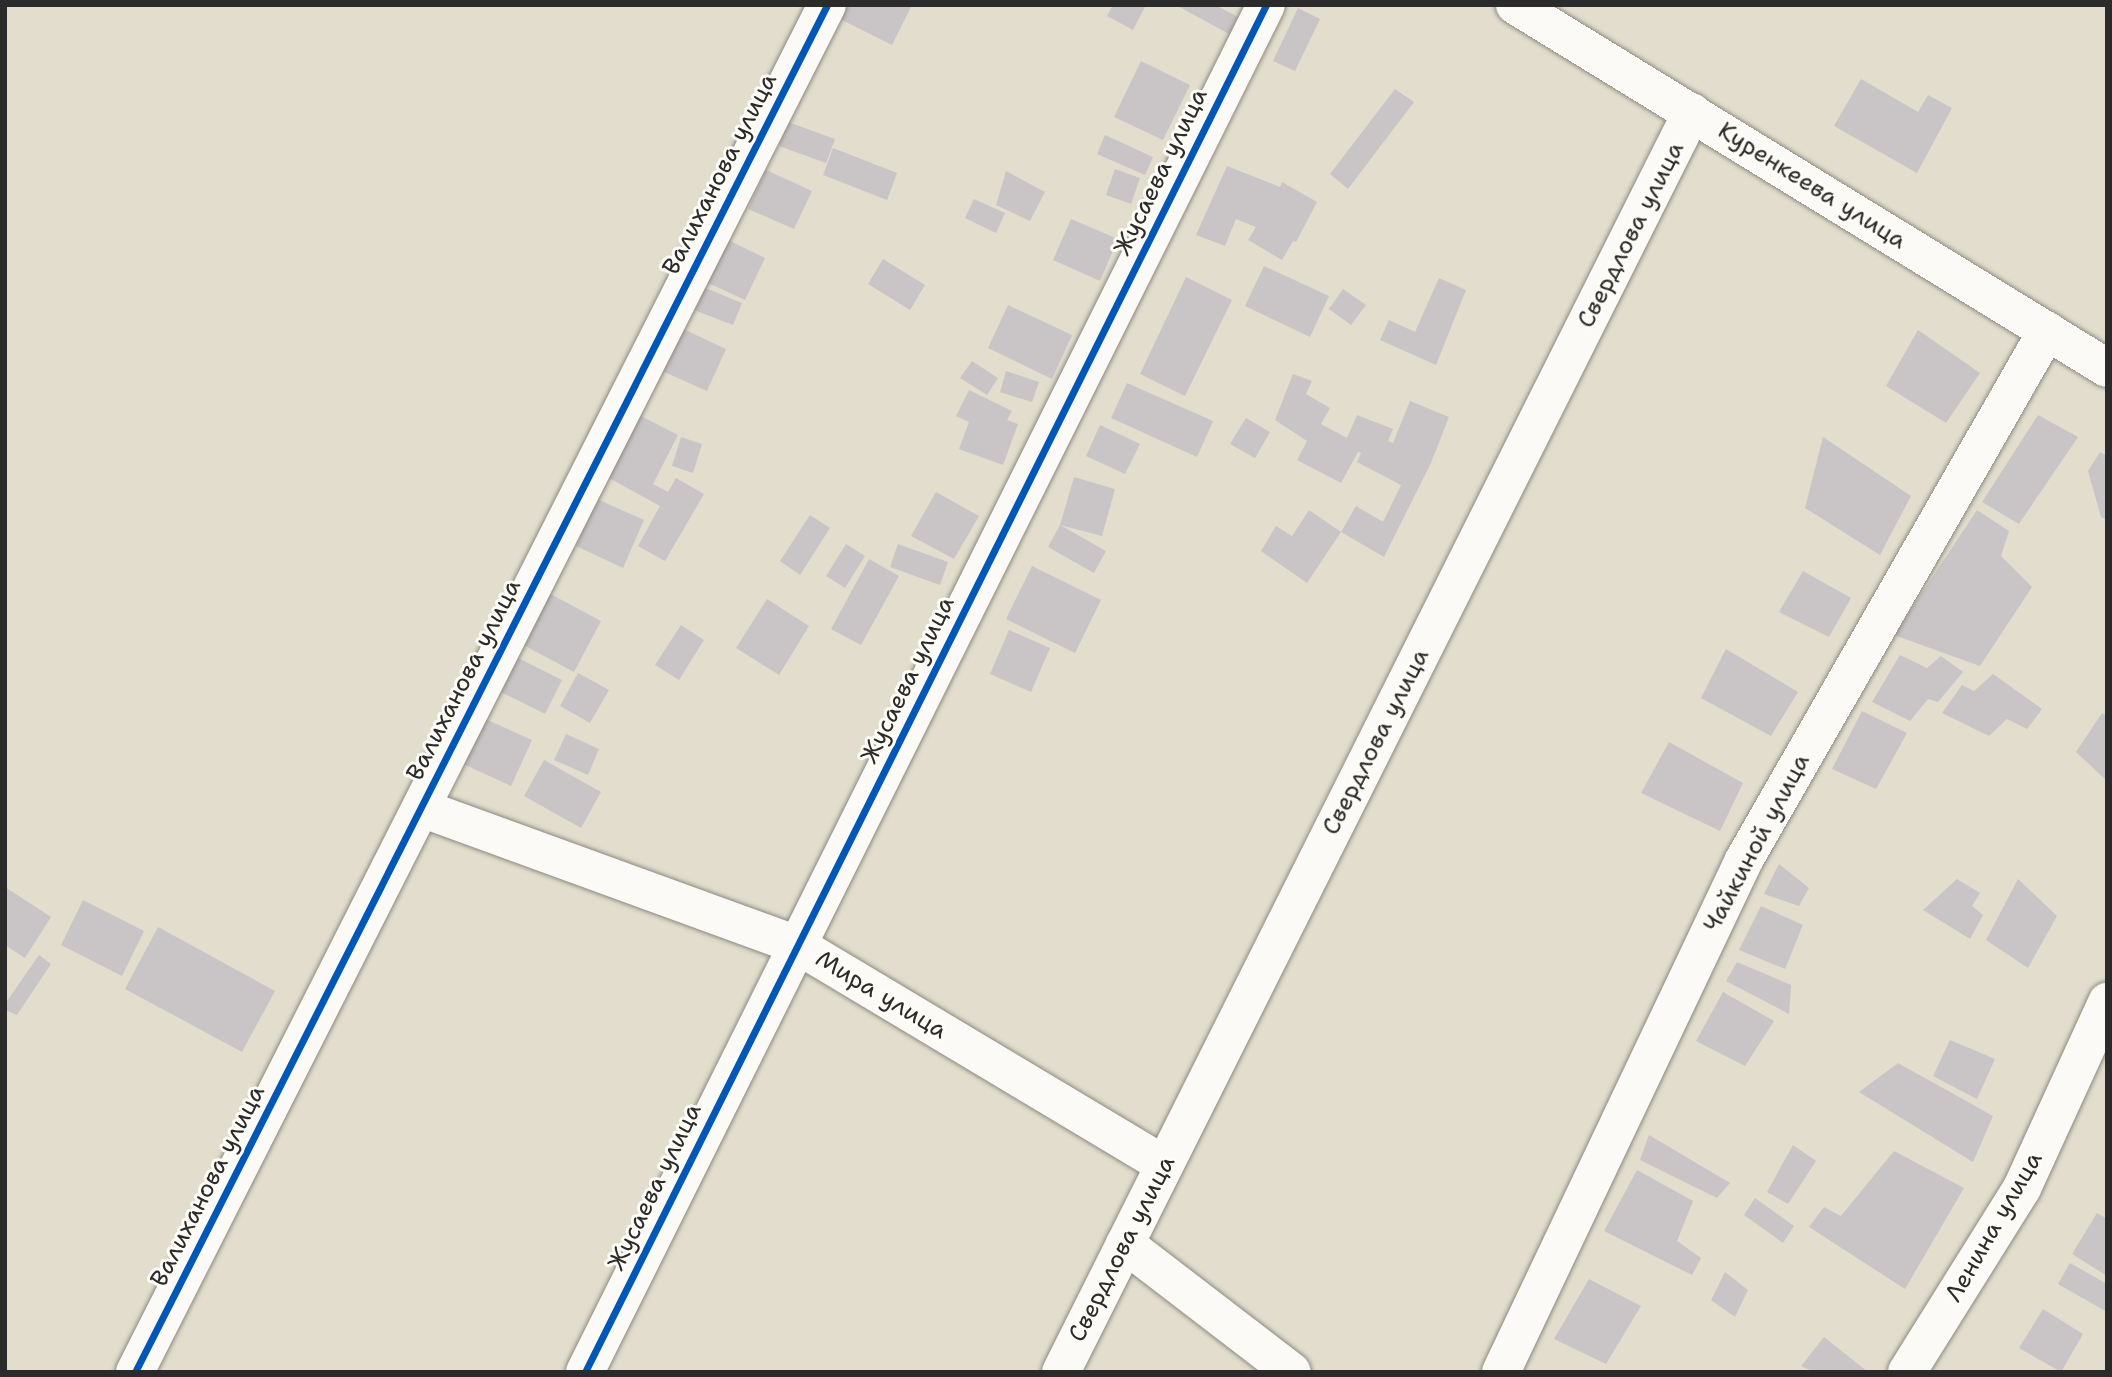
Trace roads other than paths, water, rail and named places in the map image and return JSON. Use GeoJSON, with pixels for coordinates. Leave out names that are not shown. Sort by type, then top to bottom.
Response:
{"type":"FeatureCollection","features":[{"type":"Feature","properties":{"kind":"street","name":"Валиханова улица"},"geometry":{"type":"LineString","coordinates":[[135,1372],[827,5]]}},
{"type":"Feature","properties":{"kind":"street","name":"Жусаева улица"},"geometry":{"type":"LineString","coordinates":[[585,1372],[1266,5]]}},
{"type":"Feature","properties":{"kind":"street","name":"Куренкеева улица"},"geometry":{"type":"LineString","coordinates":[[1515,5],[2107,368]]}},
{"type":"Feature","properties":{"kind":"street","name":"Свердлова улица"},"geometry":{"type":"LineString","coordinates":[[1061,1372],[1692,112]]}},
{"type":"Feature","properties":{"kind":"street","name":"Чайкиной улица"},"geometry":{"type":"LineString","coordinates":[[1501,1372],[1744,860],[2047,331]]}},
{"type":"Feature","properties":{"kind":"street","name":"Мира улица"},"geometry":{"type":"LineString","coordinates":[[421,808],[797,945],[1164,1165]]}},
{"type":"Feature","properties":{"kind":"street","name":"Ленина улица"},"geometry":{"type":"LineString","coordinates":[[1907,1372],[2022,1188],[2107,1002]]}},
{"type":"Feature","properties":{"kind":"street"},"geometry":{"type":"LineString","coordinates":[[1125,1244],[1292,1372]]}}]}
